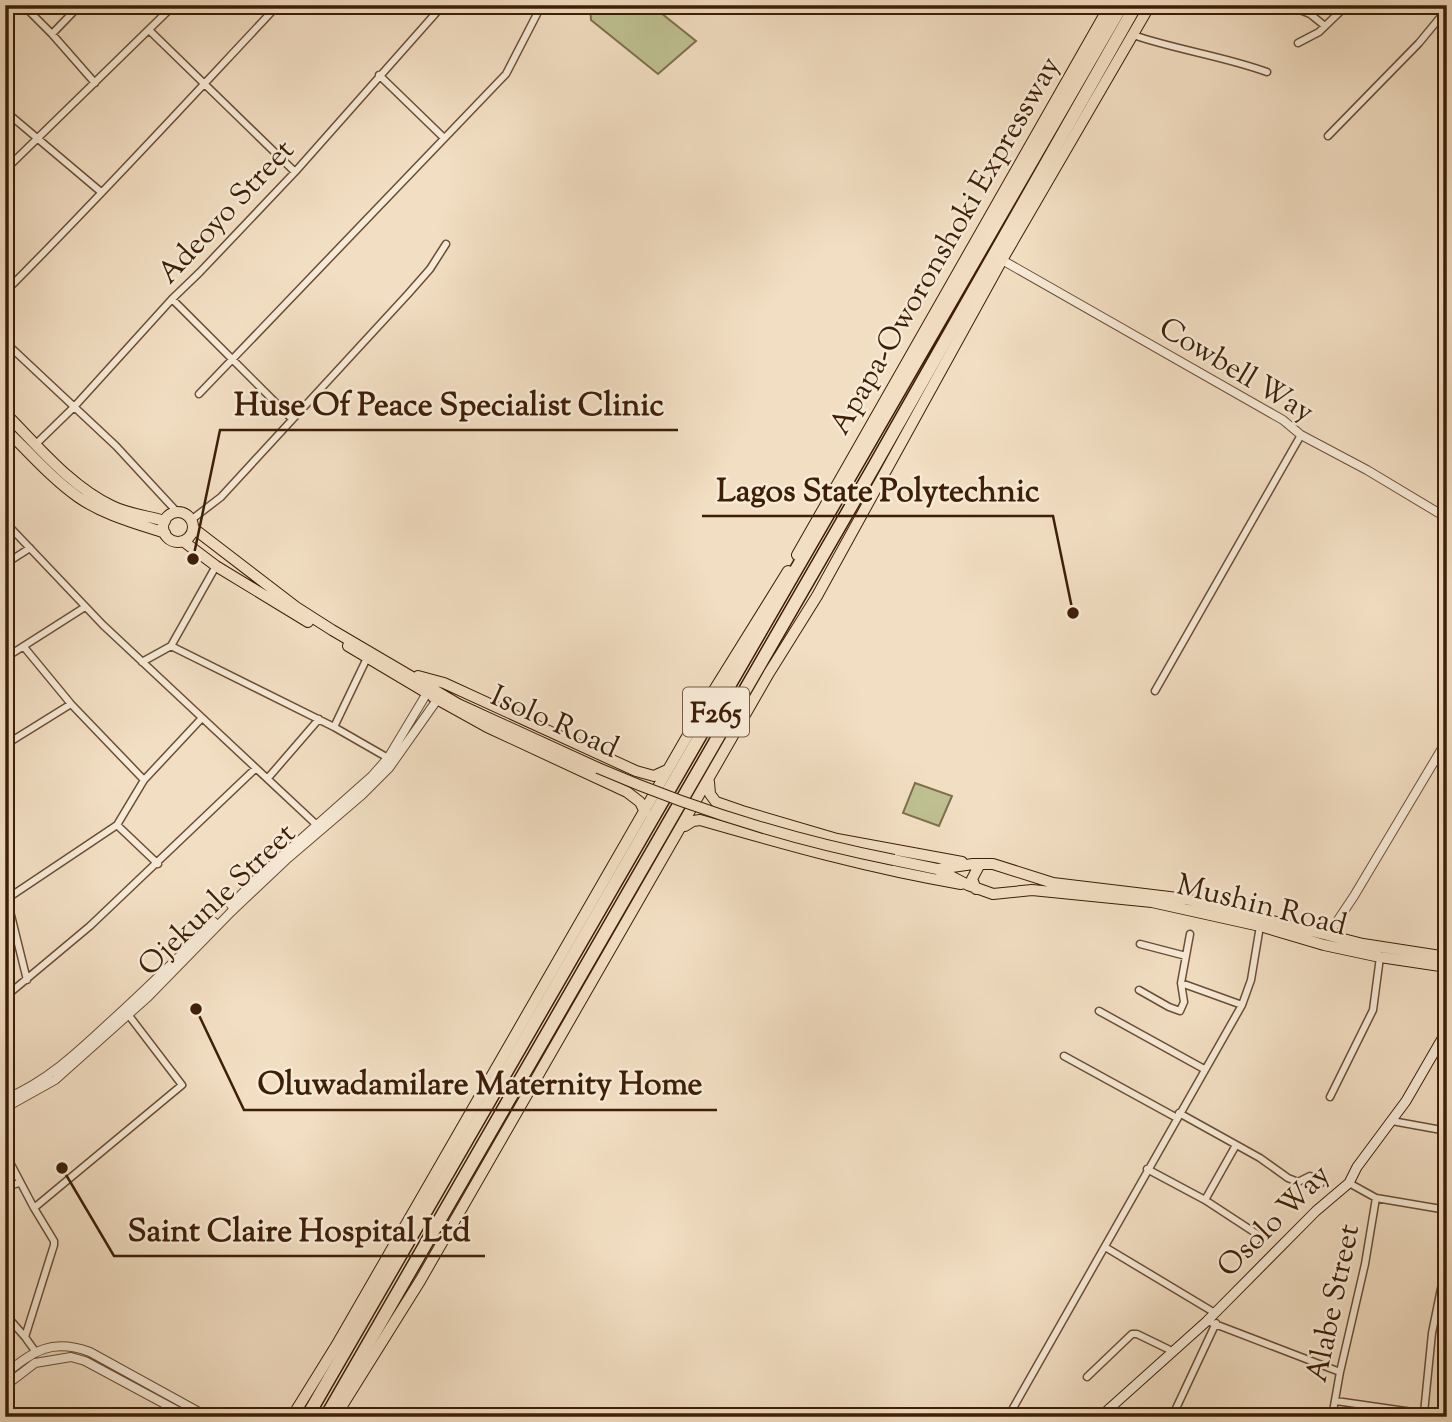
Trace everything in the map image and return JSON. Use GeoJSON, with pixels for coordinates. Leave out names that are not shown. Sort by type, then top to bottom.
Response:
{"type":"FeatureCollection","features":[{"type":"Feature","properties":{"kind":"highway","name":"Apapa-Oworonshoki Expressway"},"geometry":{"type":"LineString","coordinates":[[307,1417],[1122,5]]}},
{"type":"Feature","properties":{"kind":"highway","name":"Apapa-Oworonshoki Expressway"},"geometry":{"type":"LineString","coordinates":[[326,1417],[865,482],[1136,5]]}},
{"type":"Feature","properties":{"kind":"main road","name":"Apapa-Oworonshoki Expressway"},"geometry":{"type":"LineString","coordinates":[[292,1417],[668,770],[795,560],[1110,5]]}},
{"type":"Feature","properties":{"kind":"main road","name":"Apapa-Oworonshoki Expressway"},"geometry":{"type":"LineString","coordinates":[[335,1417],[426,1270],[769,673],[817,596],[1002,260],[1150,5]]}},
{"type":"Feature","properties":{"kind":"main road"},"geometry":{"type":"LineString","coordinates":[[5,413],[76,483],[94,497],[116,508],[165,521]]}},
{"type":"Feature","properties":{"kind":"main road"},"geometry":{"type":"LineString","coordinates":[[5,429],[79,498],[115,517],[165,533],[174,542],[183,541],[190,536],[192,524],[186,515],[170,515],[165,521],[165,533]]}},
{"type":"Feature","properties":{"kind":"main road","name":"Isolo Road"},"geometry":{"type":"LineString","coordinates":[[192,524],[296,607],[458,704],[598,768],[705,810],[840,849],[937,869]]}},
{"type":"Feature","properties":{"kind":"main road"},"geometry":{"type":"LineString","coordinates":[[183,541],[216,566],[437,700],[487,727],[627,792],[640,802],[645,812]]}},
{"type":"Feature","properties":{"kind":"main road"},"geometry":{"type":"LineString","coordinates":[[406,673],[444,682],[636,771],[654,776],[668,770]]}},
{"type":"Feature","properties":{"kind":"main road"},"geometry":{"type":"LineString","coordinates":[[426,693],[458,704]]}},
{"type":"Feature","properties":{"kind":"main road"},"geometry":{"type":"LineString","coordinates":[[710,778],[708,789],[716,802],[742,811],[837,839],[976,864]]}},
{"type":"Feature","properties":{"kind":"main road"},"geometry":{"type":"LineString","coordinates":[[681,828],[700,820],[880,870],[972,887],[993,894],[1068,889]]}},
{"type":"Feature","properties":{"kind":"main road"},"geometry":{"type":"LineString","coordinates":[[972,887],[976,864]]}},
{"type":"Feature","properties":{"kind":"main road"},"geometry":{"type":"LineString","coordinates":[[937,869],[993,864],[1068,889]]}},
{"type":"Feature","properties":{"kind":"main road"},"geometry":{"type":"LineString","coordinates":[[937,869],[972,887]]}},
{"type":"Feature","properties":{"kind":"main road"},"geometry":{"type":"LineString","coordinates":[[1014,870],[1019,881],[1014,893]]}},
{"type":"Feature","properties":{"kind":"main road","name":"Mushin Road"},"geometry":{"type":"LineString","coordinates":[[1068,889],[1152,893],[1186,899],[1380,948],[1447,957]]}},
{"type":"Feature","properties":{"kind":"main road","name":"Mushin Road"},"geometry":{"type":"LineString","coordinates":[[1068,889],[1153,902],[1260,926],[1324,945],[1447,967]]}},
{"type":"Feature","properties":{"kind":"main road","name":"Osolo Way"},"geometry":{"type":"LineString","coordinates":[[1100,1417],[1172,1351],[1211,1322],[1215,1313],[1316,1211],[1349,1183],[1357,1167],[1443,1048],[1447,1030]]}},
{"type":"Feature","properties":{"kind":"street"},"geometry":{"type":"LineString","coordinates":[[23,5],[95,83]]}},
{"type":"Feature","properties":{"kind":"street"},"geometry":{"type":"LineString","coordinates":[[52,34],[80,5]]}},
{"type":"Feature","properties":{"kind":"street"},"geometry":{"type":"LineString","coordinates":[[5,170],[174,5]]}},
{"type":"Feature","properties":{"kind":"street"},"geometry":{"type":"LineString","coordinates":[[5,292],[83,214],[278,5]]}},
{"type":"Feature","properties":{"kind":"street","name":"Adeoyo Street"},"geometry":{"type":"LineString","coordinates":[[36,444],[295,172],[443,5]]}},
{"type":"Feature","properties":{"kind":"street"},"geometry":{"type":"LineString","coordinates":[[1288,5],[1303,10],[1325,26]]}},
{"type":"Feature","properties":{"kind":"street"},"geometry":{"type":"LineString","coordinates":[[1298,43],[1325,26],[1348,5]]}},
{"type":"Feature","properties":{"kind":"street"},"geometry":{"type":"LineString","coordinates":[[1328,136],[1419,43],[1447,9]]}},
{"type":"Feature","properties":{"kind":"street"},"geometry":{"type":"LineString","coordinates":[[199,394],[509,69],[537,14]]}},
{"type":"Feature","properties":{"kind":"street"},"geometry":{"type":"LineString","coordinates":[[149,30],[295,172]]}},
{"type":"Feature","properties":{"kind":"street"},"geometry":{"type":"LineString","coordinates":[[1133,36],[1180,50],[1240,62],[1267,72]]}},
{"type":"Feature","properties":{"kind":"street"},"geometry":{"type":"LineString","coordinates":[[379,75],[444,138]]}},
{"type":"Feature","properties":{"kind":"street"},"geometry":{"type":"LineString","coordinates":[[5,111],[101,192]]}},
{"type":"Feature","properties":{"kind":"street"},"geometry":{"type":"LineString","coordinates":[[192,524],[221,497],[430,270],[446,244]]}},
{"type":"Feature","properties":{"kind":"street","name":"Cowbell Way"},"geometry":{"type":"LineString","coordinates":[[1002,260],[1283,420],[1301,435],[1367,470],[1447,518]]}},
{"type":"Feature","properties":{"kind":"street"},"geometry":{"type":"LineString","coordinates":[[172,299],[292,419]]}},
{"type":"Feature","properties":{"kind":"street"},"geometry":{"type":"LineString","coordinates":[[5,342],[116,446],[178,513]]}},
{"type":"Feature","properties":{"kind":"street"},"geometry":{"type":"LineString","coordinates":[[1155,691],[1301,435]]}},
{"type":"Feature","properties":{"kind":"street"},"geometry":{"type":"LineString","coordinates":[[5,523],[85,607],[201,719],[319,827]]}},
{"type":"Feature","properties":{"kind":"street"},"geometry":{"type":"LineString","coordinates":[[5,564],[30,548]]}},
{"type":"Feature","properties":{"kind":"street"},"geometry":{"type":"LineString","coordinates":[[142,662],[172,646],[216,566]]}},
{"type":"Feature","properties":{"kind":"street"},"geometry":{"type":"LineString","coordinates":[[5,658],[85,607]]}},
{"type":"Feature","properties":{"kind":"street"},"geometry":{"type":"LineString","coordinates":[[172,646],[319,719],[388,758]]}},
{"type":"Feature","properties":{"kind":"street"},"geometry":{"type":"LineString","coordinates":[[24,647],[71,704],[144,780]]}},
{"type":"Feature","properties":{"kind":"street"},"geometry":{"type":"LineString","coordinates":[[334,727],[367,658]]}},
{"type":"Feature","properties":{"kind":"street","name":"Ojekunle Street"},"geometry":{"type":"LineString","coordinates":[[319,827],[388,758],[426,693]]}},
{"type":"Feature","properties":{"kind":"street","name":"Ojekunle Street"},"geometry":{"type":"LineString","coordinates":[[5,1108],[55,1080],[126,1013],[256,879],[389,768],[437,700]]}},
{"type":"Feature","properties":{"kind":"street"},"geometry":{"type":"LineString","coordinates":[[5,745],[71,704]]}},
{"type":"Feature","properties":{"kind":"street"},"geometry":{"type":"LineString","coordinates":[[27,980],[6,894],[117,825],[144,780],[201,719]]}},
{"type":"Feature","properties":{"kind":"street"},"geometry":{"type":"LineString","coordinates":[[268,778],[319,719]]}},
{"type":"Feature","properties":{"kind":"street"},"geometry":{"type":"LineString","coordinates":[[1328,935],[1447,740]]}},
{"type":"Feature","properties":{"kind":"street"},"geometry":{"type":"LineString","coordinates":[[5,997],[90,926],[158,864],[256,768]]}},
{"type":"Feature","properties":{"kind":"street"},"geometry":{"type":"LineString","coordinates":[[117,825],[158,864]]}},
{"type":"Feature","properties":{"kind":"street"},"geometry":{"type":"LineString","coordinates":[[1008,1417],[1242,1005],[1251,980],[1260,926]]}},
{"type":"Feature","properties":{"kind":"street"},"geometry":{"type":"LineString","coordinates":[[1139,990],[1180,1011],[1184,1002],[1181,983],[1190,934]]}},
{"type":"Feature","properties":{"kind":"street"},"geometry":{"type":"LineString","coordinates":[[1140,944],[1186,956]]}},
{"type":"Feature","properties":{"kind":"street"},"geometry":{"type":"LineString","coordinates":[[1330,1097],[1373,1010],[1380,957]]}},
{"type":"Feature","properties":{"kind":"street"},"geometry":{"type":"LineString","coordinates":[[1181,983],[1242,1005]]}},
{"type":"Feature","properties":{"kind":"street"},"geometry":{"type":"LineString","coordinates":[[1099,1011],[1204,1069]]}},
{"type":"Feature","properties":{"kind":"street"},"geometry":{"type":"LineString","coordinates":[[34,1208],[182,1085],[126,1013]]}},
{"type":"Feature","properties":{"kind":"street","name":"Ojekunle Street"},"geometry":{"type":"LineString","coordinates":[[5,1099],[28,1089],[51,1074],[126,1013]]}},
{"type":"Feature","properties":{"kind":"street"},"geometry":{"type":"LineString","coordinates":[[1064,1056],[1236,1145],[1288,1178],[1298,1182],[1310,1176],[1321,1183]]}},
{"type":"Feature","properties":{"kind":"street"},"geometry":{"type":"LineString","coordinates":[[1392,1121],[1447,1131]]}},
{"type":"Feature","properties":{"kind":"street"},"geometry":{"type":"LineString","coordinates":[[1205,1200],[1236,1145]]}},
{"type":"Feature","properties":{"kind":"street"},"geometry":{"type":"LineString","coordinates":[[5,1153],[19,1183],[54,1241],[26,1337]]}},
{"type":"Feature","properties":{"kind":"street"},"geometry":{"type":"LineString","coordinates":[[1147,1169],[1205,1200],[1260,1237],[1243,1255]]}},
{"type":"Feature","properties":{"kind":"street"},"geometry":{"type":"LineString","coordinates":[[5,1187],[19,1183]]}},
{"type":"Feature","properties":{"kind":"street"},"geometry":{"type":"LineString","coordinates":[[1349,1183],[1376,1198],[1447,1210]]}},
{"type":"Feature","properties":{"kind":"street","name":"Alabe Street"},"geometry":{"type":"LineString","coordinates":[[1332,1417],[1340,1371],[1366,1264],[1376,1198]]}},
{"type":"Feature","properties":{"kind":"street"},"geometry":{"type":"LineString","coordinates":[[1105,1247],[1215,1313]]}},
{"type":"Feature","properties":{"kind":"street"},"geometry":{"type":"LineString","coordinates":[[1424,1413],[1432,1333],[1447,1259]]}},
{"type":"Feature","properties":{"kind":"street"},"geometry":{"type":"LineString","coordinates":[[5,1314],[35,1351]]}},
{"type":"Feature","properties":{"kind":"street"},"geometry":{"type":"LineString","coordinates":[[1172,1417],[1211,1322],[1340,1371]]}},
{"type":"Feature","properties":{"kind":"street"},"geometry":{"type":"LineString","coordinates":[[1087,1377],[1132,1334],[1172,1351]]}},
{"type":"Feature","properties":{"kind":"street"},"geometry":{"type":"LineString","coordinates":[[5,1374],[35,1351],[75,1346],[208,1417]]}},
{"type":"Feature","properties":{"kind":"street"},"geometry":{"type":"LineString","coordinates":[[5,1386],[35,1363],[71,1357],[85,1361],[189,1417]]}},
{"type":"Feature","properties":{"kind":"street"},"geometry":{"type":"LineString","coordinates":[[1336,1401],[1447,1417]]}},
{"type":"Feature","properties":{"kind":"green space"},"geometry":{"type":"Polygon","coordinates":[[[590,5],[651,5],[696,41],[658,74],[591,20],[590,5]]]}},
{"type":"Feature","properties":{"kind":"green space"},"geometry":{"type":"Polygon","coordinates":[[[915,783],[952,796],[939,826],[903,813],[915,783]]]}},
{"type":"Feature","properties":{"kind":"place","name":"Huse Of Peace Specialist Clinic"},"geometry":{"type":"Point","coordinates":[193,559]}},
{"type":"Feature","properties":{"kind":"place","name":"Lagos State Polytechnic"},"geometry":{"type":"Point","coordinates":[1073,613]}},
{"type":"Feature","properties":{"kind":"place","name":"Oluwadamilare Maternity Home"},"geometry":{"type":"Point","coordinates":[196,1009]}},
{"type":"Feature","properties":{"kind":"place","name":"Saint Claire Hospital Ltd"},"geometry":{"type":"Point","coordinates":[62,1168]}}]}
